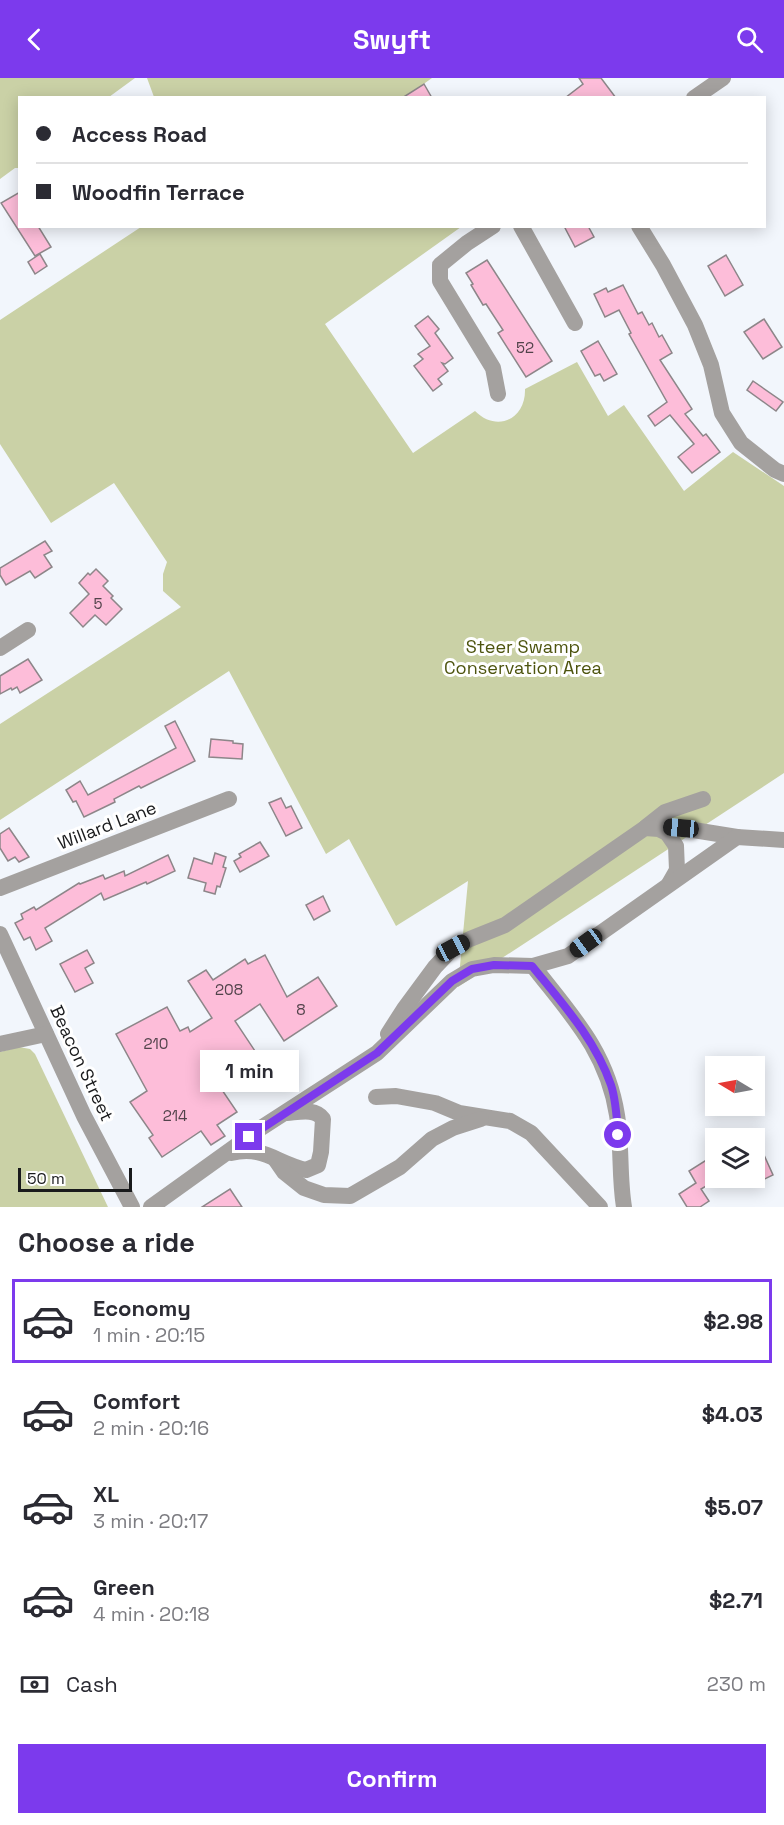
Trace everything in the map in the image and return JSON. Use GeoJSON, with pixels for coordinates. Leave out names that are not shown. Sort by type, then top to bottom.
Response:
{"type":"FeatureCollection","features":[{"type":"Feature","properties":{"kind":"street"},"geometry":{"type":"LineString","coordinates":[[697,96],[723,78]]}},
{"type":"Feature","properties":{"kind":"street"},"geometry":{"type":"LineString","coordinates":[[491,228],[467,243],[440,265],[440,281],[493,368],[498,394]]}},
{"type":"Feature","properties":{"kind":"street"},"geometry":{"type":"LineString","coordinates":[[522,228],[574,323]]}},
{"type":"Feature","properties":{"kind":"street"},"geometry":{"type":"LineString","coordinates":[[640,228],[695,325],[711,365],[722,413],[741,443],[775,470],[784,474]]}},
{"type":"Feature","properties":{"kind":"street"},"geometry":{"type":"LineString","coordinates":[[0,648],[28,630]]}},
{"type":"Feature","properties":{"kind":"street","name":"Willard Lane"},"geometry":{"type":"LineString","coordinates":[[0,888],[229,799]]}},
{"type":"Feature","properties":{"kind":"street"},"geometry":{"type":"LineString","coordinates":[[377,1053],[404,1009],[435,967],[453,948],[505,926],[665,812],[703,799]]}},
{"type":"Feature","properties":{"kind":"street"},"geometry":{"type":"LineString","coordinates":[[645,828],[663,826],[737,837],[784,840]]}},
{"type":"Feature","properties":{"kind":"street"},"geometry":{"type":"LineString","coordinates":[[645,828],[667,833],[676,846],[677,870],[668,886]]}},
{"type":"Feature","properties":{"kind":"street"},"geometry":{"type":"LineString","coordinates":[[151,1207],[283,1113],[377,1053],[452,981],[472,969],[494,965],[532,966],[568,956],[737,837]]}},
{"type":"Feature","properties":{"kind":"street","name":"Beacon Street"},"geometry":{"type":"LineString","coordinates":[[0,934],[84,1116],[132,1207]]}},
{"type":"Feature","properties":{"kind":"street"},"geometry":{"type":"LineString","coordinates":[[532,966],[585,1032],[611,1086],[617,1118],[620,1182],[624,1207]]}},
{"type":"Feature","properties":{"kind":"street"},"geometry":{"type":"LineString","coordinates":[[0,1044],[46,1034]]}},
{"type":"Feature","properties":{"kind":"street"},"geometry":{"type":"LineString","coordinates":[[224,1155],[247,1149],[306,1170],[318,1165],[330,1083]]}},
{"type":"Feature","properties":{"kind":"street"},"geometry":{"type":"LineString","coordinates":[[376,1097],[396,1096],[435,1103],[459,1113],[510,1120],[531,1133],[600,1207]]}},
{"type":"Feature","properties":{"kind":"street"},"geometry":{"type":"LineString","coordinates":[[283,1113],[309,1111],[320,1115],[323,1119]]}},
{"type":"Feature","properties":{"kind":"street"},"geometry":{"type":"LineString","coordinates":[[276,1159],[284,1172],[304,1188],[324,1195],[350,1196],[400,1167],[432,1139],[459,1125],[488,1117]]}},
{"type":"Feature","properties":{"kind":"green space"},"geometry":{"type":"Polygon","coordinates":[[[0,78],[135,78],[110,96],[18,96],[18,168],[0,179],[0,78]]]}},
{"type":"Feature","properties":{"kind":"green space"},"geometry":{"type":"Polygon","coordinates":[[[147,78],[432,78],[411,93],[412,96],[154,96],[147,78]]]}},
{"type":"Feature","properties":{"kind":"green space","name":"Steer Swamp Conservation Area"},"geometry":{"type":"Polygon","coordinates":[[[139,228],[460,228],[325,324],[413,453],[475,411],[492,421],[509,420],[521,408],[525,389],[577,362],[608,416],[624,405],[684,491],[733,452],[784,486],[784,773],[458,987],[468,881],[396,926],[349,839],[326,854],[229,671],[0,820],[0,724],[181,607],[163,591],[163,574],[167,562],[114,483],[51,523],[0,444],[0,320],[139,228]]]}},
{"type":"Feature","properties":{"kind":"green space"},"geometry":{"type":"Polygon","coordinates":[[[19,1047],[30,1049],[35,1054],[108,1207],[0,1207],[0,1052],[19,1047]]]}},
{"type":"Feature","properties":{"kind":"building"},"geometry":{"type":"Polygon","coordinates":[[[579,78],[601,78],[614,96],[568,96],[583,84],[579,78]]]}},
{"type":"Feature","properties":{"kind":"building"},"geometry":{"type":"Polygon","coordinates":[[[424,84],[431,96],[405,96],[424,84]]]}},
{"type":"Feature","properties":{"kind":"building"},"geometry":{"type":"Polygon","coordinates":[[[18,193],[18,228],[39,228],[51,247],[35,256],[1,203],[18,193]]]}},
{"type":"Feature","properties":{"kind":"building"},"geometry":{"type":"Polygon","coordinates":[[[565,228],[589,228],[594,237],[575,247],[565,228]]]}},
{"type":"Feature","properties":{"kind":"building"},"geometry":{"type":"Polygon","coordinates":[[[40,254],[47,266],[35,274],[28,262],[40,254]]]}},
{"type":"Feature","properties":{"kind":"building"},"geometry":{"type":"Polygon","coordinates":[[[726,255],[743,285],[725,296],[708,266],[726,255]]]}},
{"type":"Feature","properties":{"kind":"building"},"geometry":{"type":"Polygon","coordinates":[[[487,260],[552,361],[526,377],[498,333],[503,330],[486,304],[483,305],[466,273],[487,260]]]}},
{"type":"Feature","properties":{"kind":"building"},"geometry":{"type":"Polygon","coordinates":[[[623,285],[638,314],[642,312],[649,325],[652,323],[659,337],[662,335],[672,353],[660,360],[692,409],[685,414],[703,436],[706,434],[720,452],[692,473],[678,457],[694,444],[670,415],[655,426],[648,416],[667,402],[629,334],[631,333],[619,310],[605,317],[594,294],[606,288],[608,292],[623,285]]]}},
{"type":"Feature","properties":{"kind":"building"},"geometry":{"type":"Polygon","coordinates":[[[428,316],[439,329],[435,333],[453,358],[445,364],[442,363],[448,371],[438,379],[442,384],[433,391],[414,366],[423,359],[418,354],[430,346],[415,326],[428,316]]]}},
{"type":"Feature","properties":{"kind":"building"},"geometry":{"type":"Polygon","coordinates":[[[764,319],[782,347],[763,359],[744,332],[764,319]]]}},
{"type":"Feature","properties":{"kind":"building"},"geometry":{"type":"Polygon","coordinates":[[[598,341],[617,374],[604,381],[600,374],[595,376],[581,351],[598,341]]]}},
{"type":"Feature","properties":{"kind":"building"},"geometry":{"type":"Polygon","coordinates":[[[753,381],[783,402],[776,411],[747,390],[753,381]]]}},
{"type":"Feature","properties":{"kind":"building"},"geometry":{"type":"Polygon","coordinates":[[[45,541],[52,551],[44,555],[52,567],[35,578],[30,571],[6,585],[0,575],[0,568],[45,541]]]}},
{"type":"Feature","properties":{"kind":"building"},"geometry":{"type":"Polygon","coordinates":[[[96,569],[108,581],[103,586],[122,609],[106,625],[95,615],[83,627],[70,613],[89,594],[79,583],[88,573],[90,575],[96,569]]]}},
{"type":"Feature","properties":{"kind":"building"},"geometry":{"type":"Polygon","coordinates":[[[28,659],[42,680],[20,693],[17,687],[0,694],[0,676],[28,659]]]}},
{"type":"Feature","properties":{"kind":"building"},"geometry":{"type":"Polygon","coordinates":[[[175,721],[195,761],[141,788],[139,786],[114,799],[115,802],[84,817],[76,801],[73,802],[66,790],[80,781],[88,795],[176,748],[165,726],[175,721]]]}},
{"type":"Feature","properties":{"kind":"building"},"geometry":{"type":"Polygon","coordinates":[[[211,739],[243,744],[242,759],[209,757],[211,739]]]}},
{"type":"Feature","properties":{"kind":"building"},"geometry":{"type":"Polygon","coordinates":[[[281,798],[286,808],[291,806],[302,828],[286,836],[269,803],[281,798]]]}},
{"type":"Feature","properties":{"kind":"building"},"geometry":{"type":"Polygon","coordinates":[[[9,828],[29,857],[19,862],[15,857],[8,861],[0,848],[0,834],[9,828]]]}},
{"type":"Feature","properties":{"kind":"building"},"geometry":{"type":"Polygon","coordinates":[[[260,842],[269,856],[240,872],[234,861],[241,857],[239,854],[260,842]]]}},
{"type":"Feature","properties":{"kind":"building"},"geometry":{"type":"Polygon","coordinates":[[[215,853],[226,857],[223,867],[226,868],[220,887],[217,886],[215,894],[204,891],[206,883],[188,878],[194,858],[212,864],[215,853]]]}},
{"type":"Feature","properties":{"kind":"building"},"geometry":{"type":"Polygon","coordinates":[[[168,855],[175,871],[104,900],[101,893],[45,928],[52,941],[36,950],[30,937],[24,940],[15,923],[23,919],[21,914],[34,907],[36,910],[79,883],[103,875],[105,879],[124,871],[125,876],[168,855]]]}},
{"type":"Feature","properties":{"kind":"building"},"geometry":{"type":"Polygon","coordinates":[[[323,896],[330,911],[314,920],[306,905],[323,896]]]}},
{"type":"Feature","properties":{"kind":"building"},"geometry":{"type":"Polygon","coordinates":[[[87,950],[94,963],[85,968],[93,983],[75,992],[60,964],[87,950]]]}},
{"type":"Feature","properties":{"kind":"building"},"geometry":{"type":"Polygon","coordinates":[[[265,955],[287,997],[318,977],[337,1006],[284,1041],[260,1004],[235,1021],[261,1060],[220,1087],[237,1112],[217,1125],[225,1136],[211,1145],[201,1131],[162,1157],[149,1138],[153,1135],[130,1102],[147,1091],[116,1034],[167,1007],[180,1031],[188,1027],[190,1032],[212,1018],[188,981],[206,970],[213,980],[245,959],[248,964],[265,955]]]}},
{"type":"Feature","properties":{"kind":"building"},"geometry":{"type":"Polygon","coordinates":[[[765,1157],[773,1175],[765,1179],[765,1157]]]}},
{"type":"Feature","properties":{"kind":"building"},"geometry":{"type":"Polygon","coordinates":[[[705,1161],[705,1187],[701,1189],[709,1201],[700,1207],[687,1207],[679,1194],[696,1183],[689,1171],[705,1161]]]}},
{"type":"Feature","properties":{"kind":"building"},"geometry":{"type":"Polygon","coordinates":[[[230,1189],[242,1207],[202,1207],[230,1189]]]}},
{"type":"Feature","properties":{"kind":"route"},"geometry":{"type":"LineString","coordinates":[[249,1137],[377,1053],[452,981],[472,969],[494,965],[532,966],[585,1032],[611,1086],[618,1135]]}}]}
